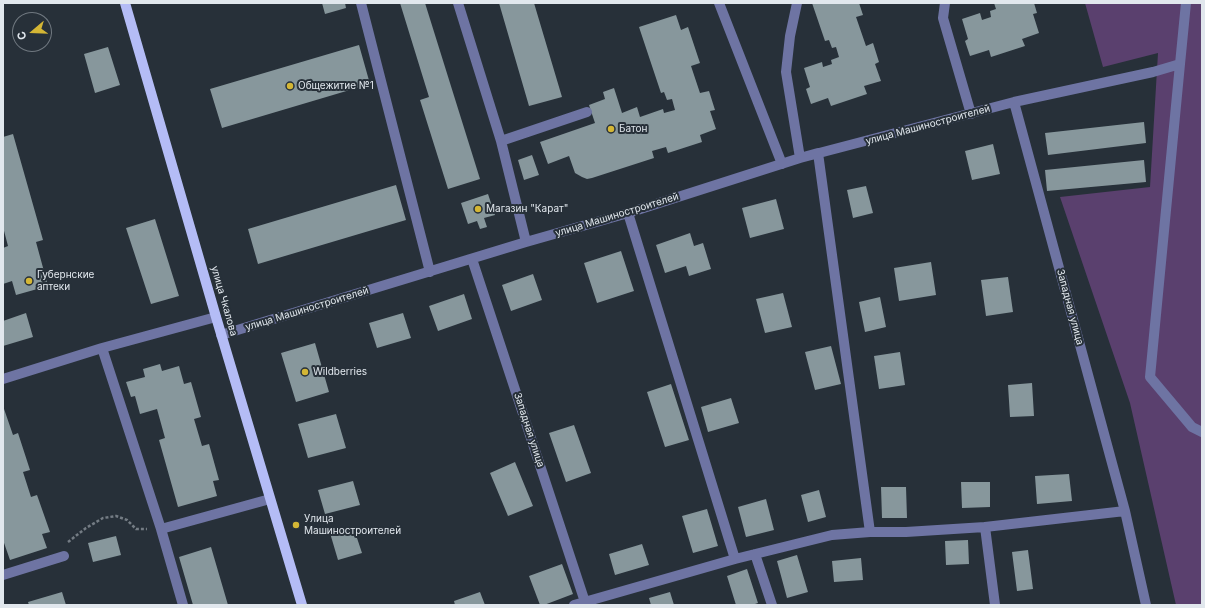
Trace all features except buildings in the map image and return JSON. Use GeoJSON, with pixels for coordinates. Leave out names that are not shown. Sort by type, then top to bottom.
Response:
{"type":"FeatureCollection","features":[{"type":"Feature","properties":{"kind":"main road","name":"улица Чкалова"},"geometry":{"type":"LineString","coordinates":[[125,3],[221,335],[302,605]]}},
{"type":"Feature","properties":{"kind":"street"},"geometry":{"type":"LineString","coordinates":[[361,3],[430,272]]}},
{"type":"Feature","properties":{"kind":"street"},"geometry":{"type":"LineString","coordinates":[[458,3],[501,141],[526,242]]}},
{"type":"Feature","properties":{"kind":"street"},"geometry":{"type":"LineString","coordinates":[[719,3],[782,164]]}},
{"type":"Feature","properties":{"kind":"street"},"geometry":{"type":"LineString","coordinates":[[797,3],[790,36],[786,72],[800,158]]}},
{"type":"Feature","properties":{"kind":"street"},"geometry":{"type":"LineString","coordinates":[[945,3],[943,18],[971,114]]}},
{"type":"Feature","properties":{"kind":"street"},"geometry":{"type":"LineString","coordinates":[[1186,3],[1150,377],[1192,427],[1202,432]]}},
{"type":"Feature","properties":{"kind":"street","name":"улица Машиностроителей"},"geometry":{"type":"LineString","coordinates":[[221,335],[526,242],[628,213],[800,158],[1014,102],[1153,72],[1180,64]]}},
{"type":"Feature","properties":{"kind":"street","name":"Западная улица"},"geometry":{"type":"LineString","coordinates":[[1014,102],[1125,511],[1146,605]]}},
{"type":"Feature","properties":{"kind":"street"},"geometry":{"type":"LineString","coordinates":[[501,141],[587,112]]}},
{"type":"Feature","properties":{"kind":"street"},"geometry":{"type":"LineString","coordinates":[[818,153],[870,532]]}},
{"type":"Feature","properties":{"kind":"street"},"geometry":{"type":"LineString","coordinates":[[628,213],[735,559]]}},
{"type":"Feature","properties":{"kind":"street","name":"Западная улица"},"geometry":{"type":"LineString","coordinates":[[472,259],[585,602]]}},
{"type":"Feature","properties":{"kind":"street"},"geometry":{"type":"LineString","coordinates":[[3,379],[102,348],[216,317]]}},
{"type":"Feature","properties":{"kind":"street"},"geometry":{"type":"LineString","coordinates":[[102,348],[161,529],[183,605]]}},
{"type":"Feature","properties":{"kind":"street"},"geometry":{"type":"LineString","coordinates":[[161,529],[270,499]]}},
{"type":"Feature","properties":{"kind":"street"},"geometry":{"type":"LineString","coordinates":[[574,605],[735,559],[832,535],[985,527],[1125,511]]}},
{"type":"Feature","properties":{"kind":"street"},"geometry":{"type":"LineString","coordinates":[[985,527],[995,605]]}},
{"type":"Feature","properties":{"kind":"street"},"geometry":{"type":"LineString","coordinates":[[755,554],[772,605]]}},
{"type":"Feature","properties":{"kind":"street"},"geometry":{"type":"LineString","coordinates":[[3,575],[64,556]]}},
{"type":"Feature","properties":{"kind":"path"},"geometry":{"type":"LineString","coordinates":[[63,546],[86,528],[103,518],[116,516],[127,520],[136,529],[161,529]]}},
{"type":"Feature","properties":{"kind":"shaded area"},"geometry":{"type":"Polygon","coordinates":[[[1085,3],[1202,3],[1202,605],[1176,605],[1130,403],[1060,197],[1150,187],[1158,53],[1103,67],[1085,3]]]}},
{"type":"Feature","properties":{"kind":"place","name":"Общежитие №1"},"geometry":{"type":"Point","coordinates":[290,86]}},
{"type":"Feature","properties":{"kind":"place","name":"Батон"},"geometry":{"type":"Point","coordinates":[611,129]}},
{"type":"Feature","properties":{"kind":"place","name":"Магазин \"Карат\""},"geometry":{"type":"Point","coordinates":[478,209]}},
{"type":"Feature","properties":{"kind":"place","name":"Губернские аптеки"},"geometry":{"type":"Point","coordinates":[29,281]}},
{"type":"Feature","properties":{"kind":"place","name":"Wildberries"},"geometry":{"type":"Point","coordinates":[305,372]}},
{"type":"Feature","properties":{"kind":"place","name":"Улица Машиностроителей"},"geometry":{"type":"Point","coordinates":[296,525]}}]}
